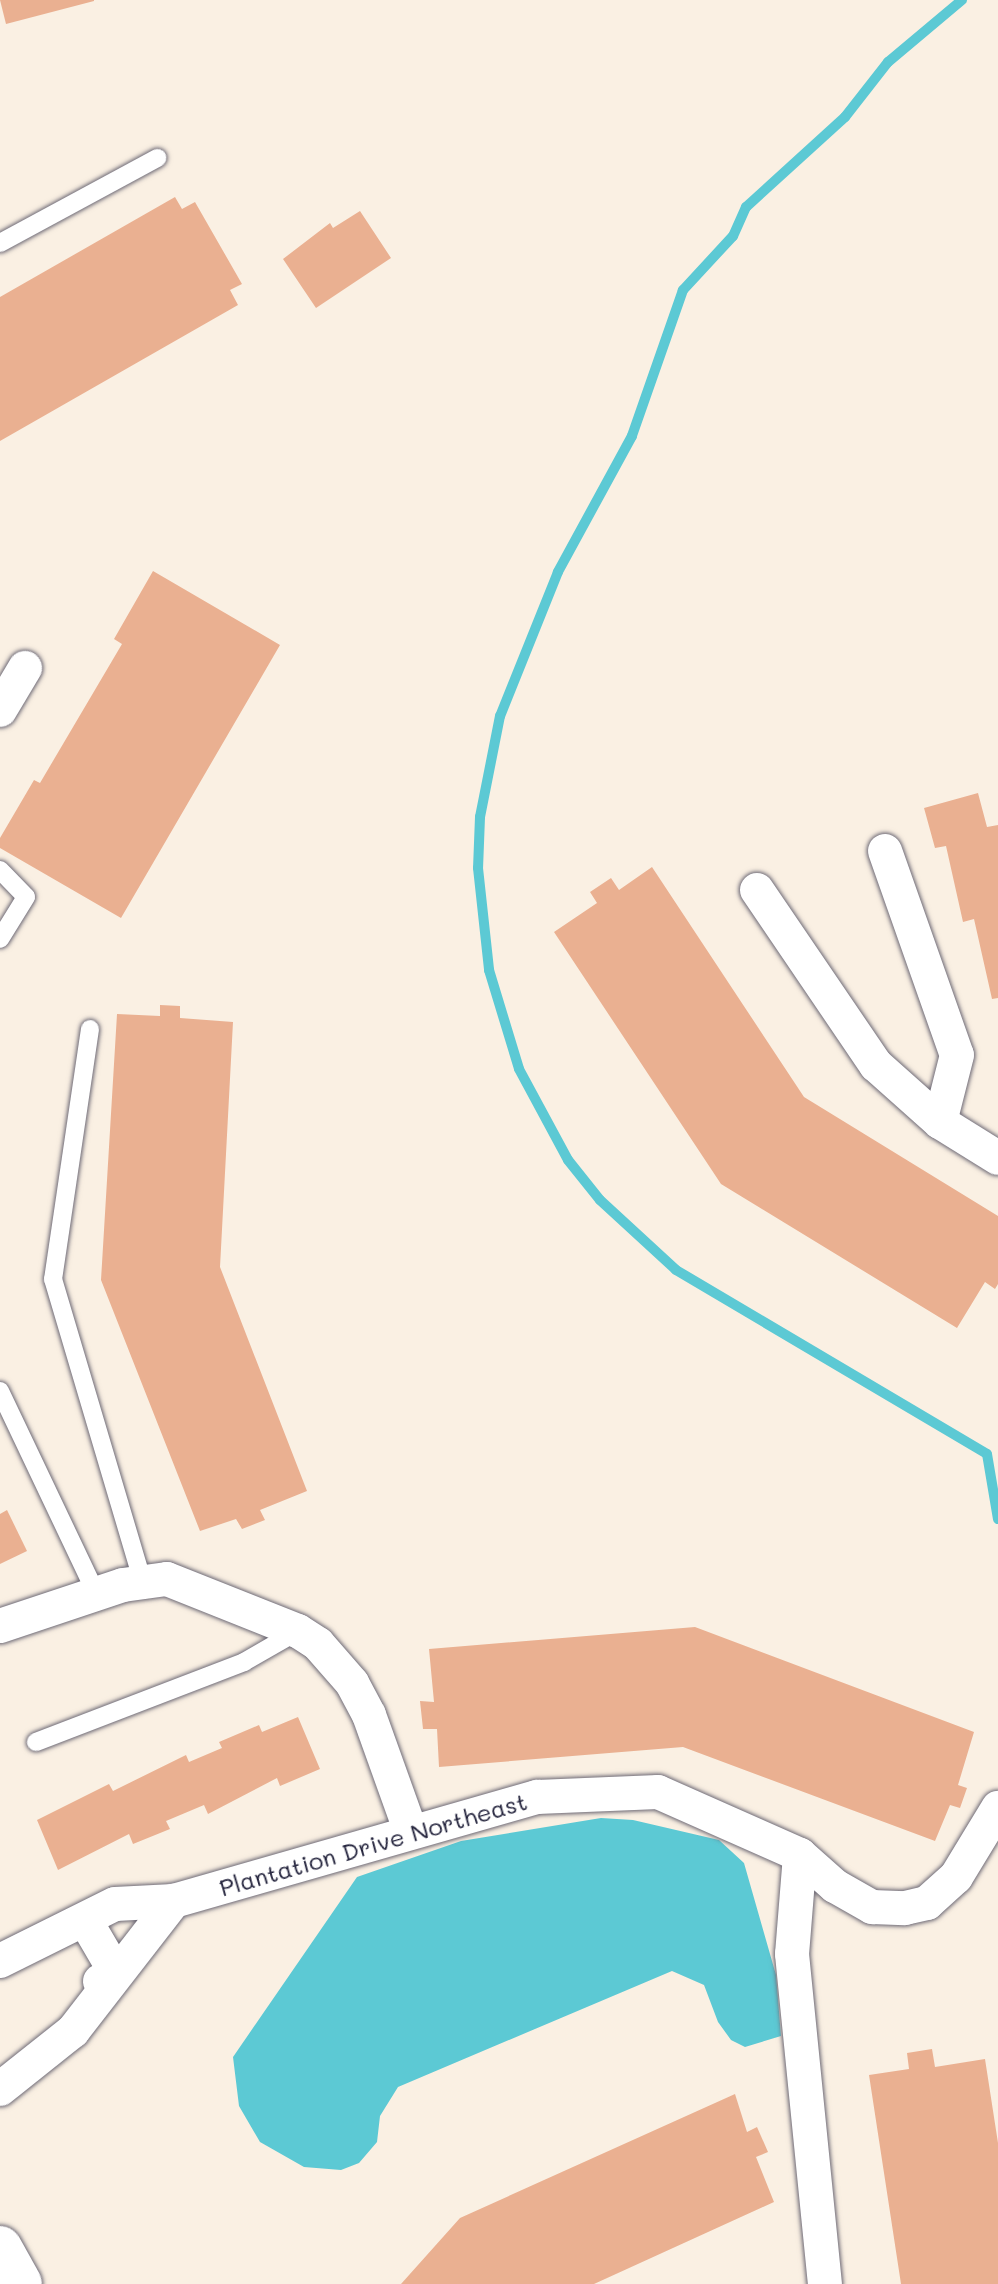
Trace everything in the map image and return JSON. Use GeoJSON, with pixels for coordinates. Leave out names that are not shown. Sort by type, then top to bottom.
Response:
{"type":"FeatureCollection","features":[{"type":"Feature","properties":{"kind":"street"},"geometry":{"type":"LineString","coordinates":[[0,710],[25,668]]}},
{"type":"Feature","properties":{"kind":"street"},"geometry":{"type":"LineString","coordinates":[[885,851],[957,1055],[940,1122]]}},
{"type":"Feature","properties":{"kind":"street"},"geometry":{"type":"LineString","coordinates":[[757,890],[876,1065],[940,1122],[998,1158]]}},
{"type":"Feature","properties":{"kind":"street"},"geometry":{"type":"LineString","coordinates":[[0,1626],[96,1593],[167,1579],[298,1631],[318,1644],[352,1683],[411,1832]]}},
{"type":"Feature","properties":{"kind":"street","name":"Plantation Drive Northeast"},"geometry":{"type":"LineString","coordinates":[[0,1961],[115,1904],[174,1901],[305,1867],[411,1832],[537,1797],[658,1792],[800,1855],[835,1886],[872,1907],[905,1908],[927,1903],[956,1877],[998,1808]]}},
{"type":"Feature","properties":{"kind":"street"},"geometry":{"type":"LineString","coordinates":[[800,1855],[792,1954],[825,2284]]}},
{"type":"Feature","properties":{"kind":"street"},"geometry":{"type":"LineString","coordinates":[[0,2089],[73,2031],[74,2014],[94,1983],[116,1973],[174,1901]]}},
{"type":"Feature","properties":{"kind":"street"},"geometry":{"type":"LineString","coordinates":[[85,1920],[116,1973]]}},
{"type":"Feature","properties":{"kind":"street"},"geometry":{"type":"LineString","coordinates":[[0,2248],[20,2284]]}},
{"type":"Feature","properties":{"kind":"lane"},"geometry":{"type":"LineString","coordinates":[[0,243],[157,158]]}},
{"type":"Feature","properties":{"kind":"lane"},"geometry":{"type":"LineString","coordinates":[[0,870],[26,897],[0,939]]}},
{"type":"Feature","properties":{"kind":"lane"},"geometry":{"type":"LineString","coordinates":[[90,1029],[53,1279],[143,1582]]}},
{"type":"Feature","properties":{"kind":"lane"},"geometry":{"type":"LineString","coordinates":[[0,1391],[96,1593]]}},
{"type":"Feature","properties":{"kind":"lane"},"geometry":{"type":"LineString","coordinates":[[36,1742],[244,1662],[298,1631]]}},
{"type":"Feature","properties":{"kind":"water"},"geometry":{"type":"Polygon","coordinates":[[[601,1818],[633,1820],[719,1840],[744,1863],[776,1975],[781,2036],[745,2047],[731,2040],[718,2022],[704,1985],[672,1971],[398,2087],[380,2116],[377,2142],[359,2163],[341,2170],[304,2167],[260,2142],[239,2106],[233,2057],[357,1877],[461,1841],[601,1818]]]}},
{"type":"Feature","properties":{"kind":"building"},"geometry":{"type":"Polygon","coordinates":[[[0,0],[94,0],[94,1],[6,24],[0,0]]]}},
{"type":"Feature","properties":{"kind":"building"},"geometry":{"type":"Polygon","coordinates":[[[175,197],[182,209],[195,202],[242,284],[230,290],[238,305],[0,441],[0,297],[175,197]]]}},
{"type":"Feature","properties":{"kind":"building"},"geometry":{"type":"Polygon","coordinates":[[[360,211],[391,258],[316,308],[283,259],[330,223],[333,228],[360,211]]]}},
{"type":"Feature","properties":{"kind":"building"},"geometry":{"type":"Polygon","coordinates":[[[153,571],[280,645],[121,918],[0,848],[0,838],[34,780],[40,783],[122,644],[114,639],[153,571]]]}},
{"type":"Feature","properties":{"kind":"building"},"geometry":{"type":"Polygon","coordinates":[[[978,793],[987,827],[998,825],[998,998],[992,999],[974,919],[963,922],[946,846],[935,848],[924,808],[978,793]]]}},
{"type":"Feature","properties":{"kind":"building"},"geometry":{"type":"Polygon","coordinates":[[[652,867],[804,1097],[998,1216],[998,1284],[995,1289],[985,1282],[957,1328],[721,1184],[554,932],[597,903],[590,892],[611,878],[619,890],[652,867]]]}},
{"type":"Feature","properties":{"kind":"building"},"geometry":{"type":"Polygon","coordinates":[[[160,1005],[180,1006],[180,1018],[233,1022],[220,1267],[307,1491],[260,1510],[265,1520],[242,1529],[236,1519],[200,1531],[101,1280],[117,1014],[160,1016],[160,1005]]]}},
{"type":"Feature","properties":{"kind":"building"},"geometry":{"type":"Polygon","coordinates":[[[7,1510],[27,1551],[0,1564],[0,1514],[7,1510]]]}},
{"type":"Feature","properties":{"kind":"building"},"geometry":{"type":"Polygon","coordinates":[[[695,1627],[974,1732],[958,1785],[967,1788],[960,1808],[950,1805],[935,1841],[683,1747],[439,1767],[437,1729],[423,1729],[420,1701],[434,1702],[429,1649],[695,1627]]]}},
{"type":"Feature","properties":{"kind":"building"},"geometry":{"type":"Polygon","coordinates":[[[298,1717],[320,1769],[280,1786],[277,1778],[208,1814],[204,1805],[166,1821],[170,1829],[133,1844],[129,1834],[58,1870],[37,1820],[109,1784],[113,1791],[186,1755],[189,1762],[222,1748],[219,1742],[259,1725],[262,1732],[298,1717]]]}},
{"type":"Feature","properties":{"kind":"building"},"geometry":{"type":"Polygon","coordinates":[[[932,2049],[935,2067],[985,2059],[998,2143],[998,2284],[901,2284],[869,2075],[909,2069],[907,2053],[932,2049]]]}},
{"type":"Feature","properties":{"kind":"building"},"geometry":{"type":"Polygon","coordinates":[[[735,2094],[747,2132],[757,2127],[768,2152],[756,2157],[774,2202],[594,2284],[401,2284],[460,2218],[735,2094]]]}},
{"type":"Feature","properties":{"kind":"waterway"},"geometry":{"type":"LineString","coordinates":[[962,0],[888,62],[845,117],[746,207],[733,236],[683,290],[632,436],[558,572],[500,716],[480,817],[478,868],[489,970],[519,1069],[568,1160],[600,1200],[676,1270],[987,1454],[998,1519]]}}]}
